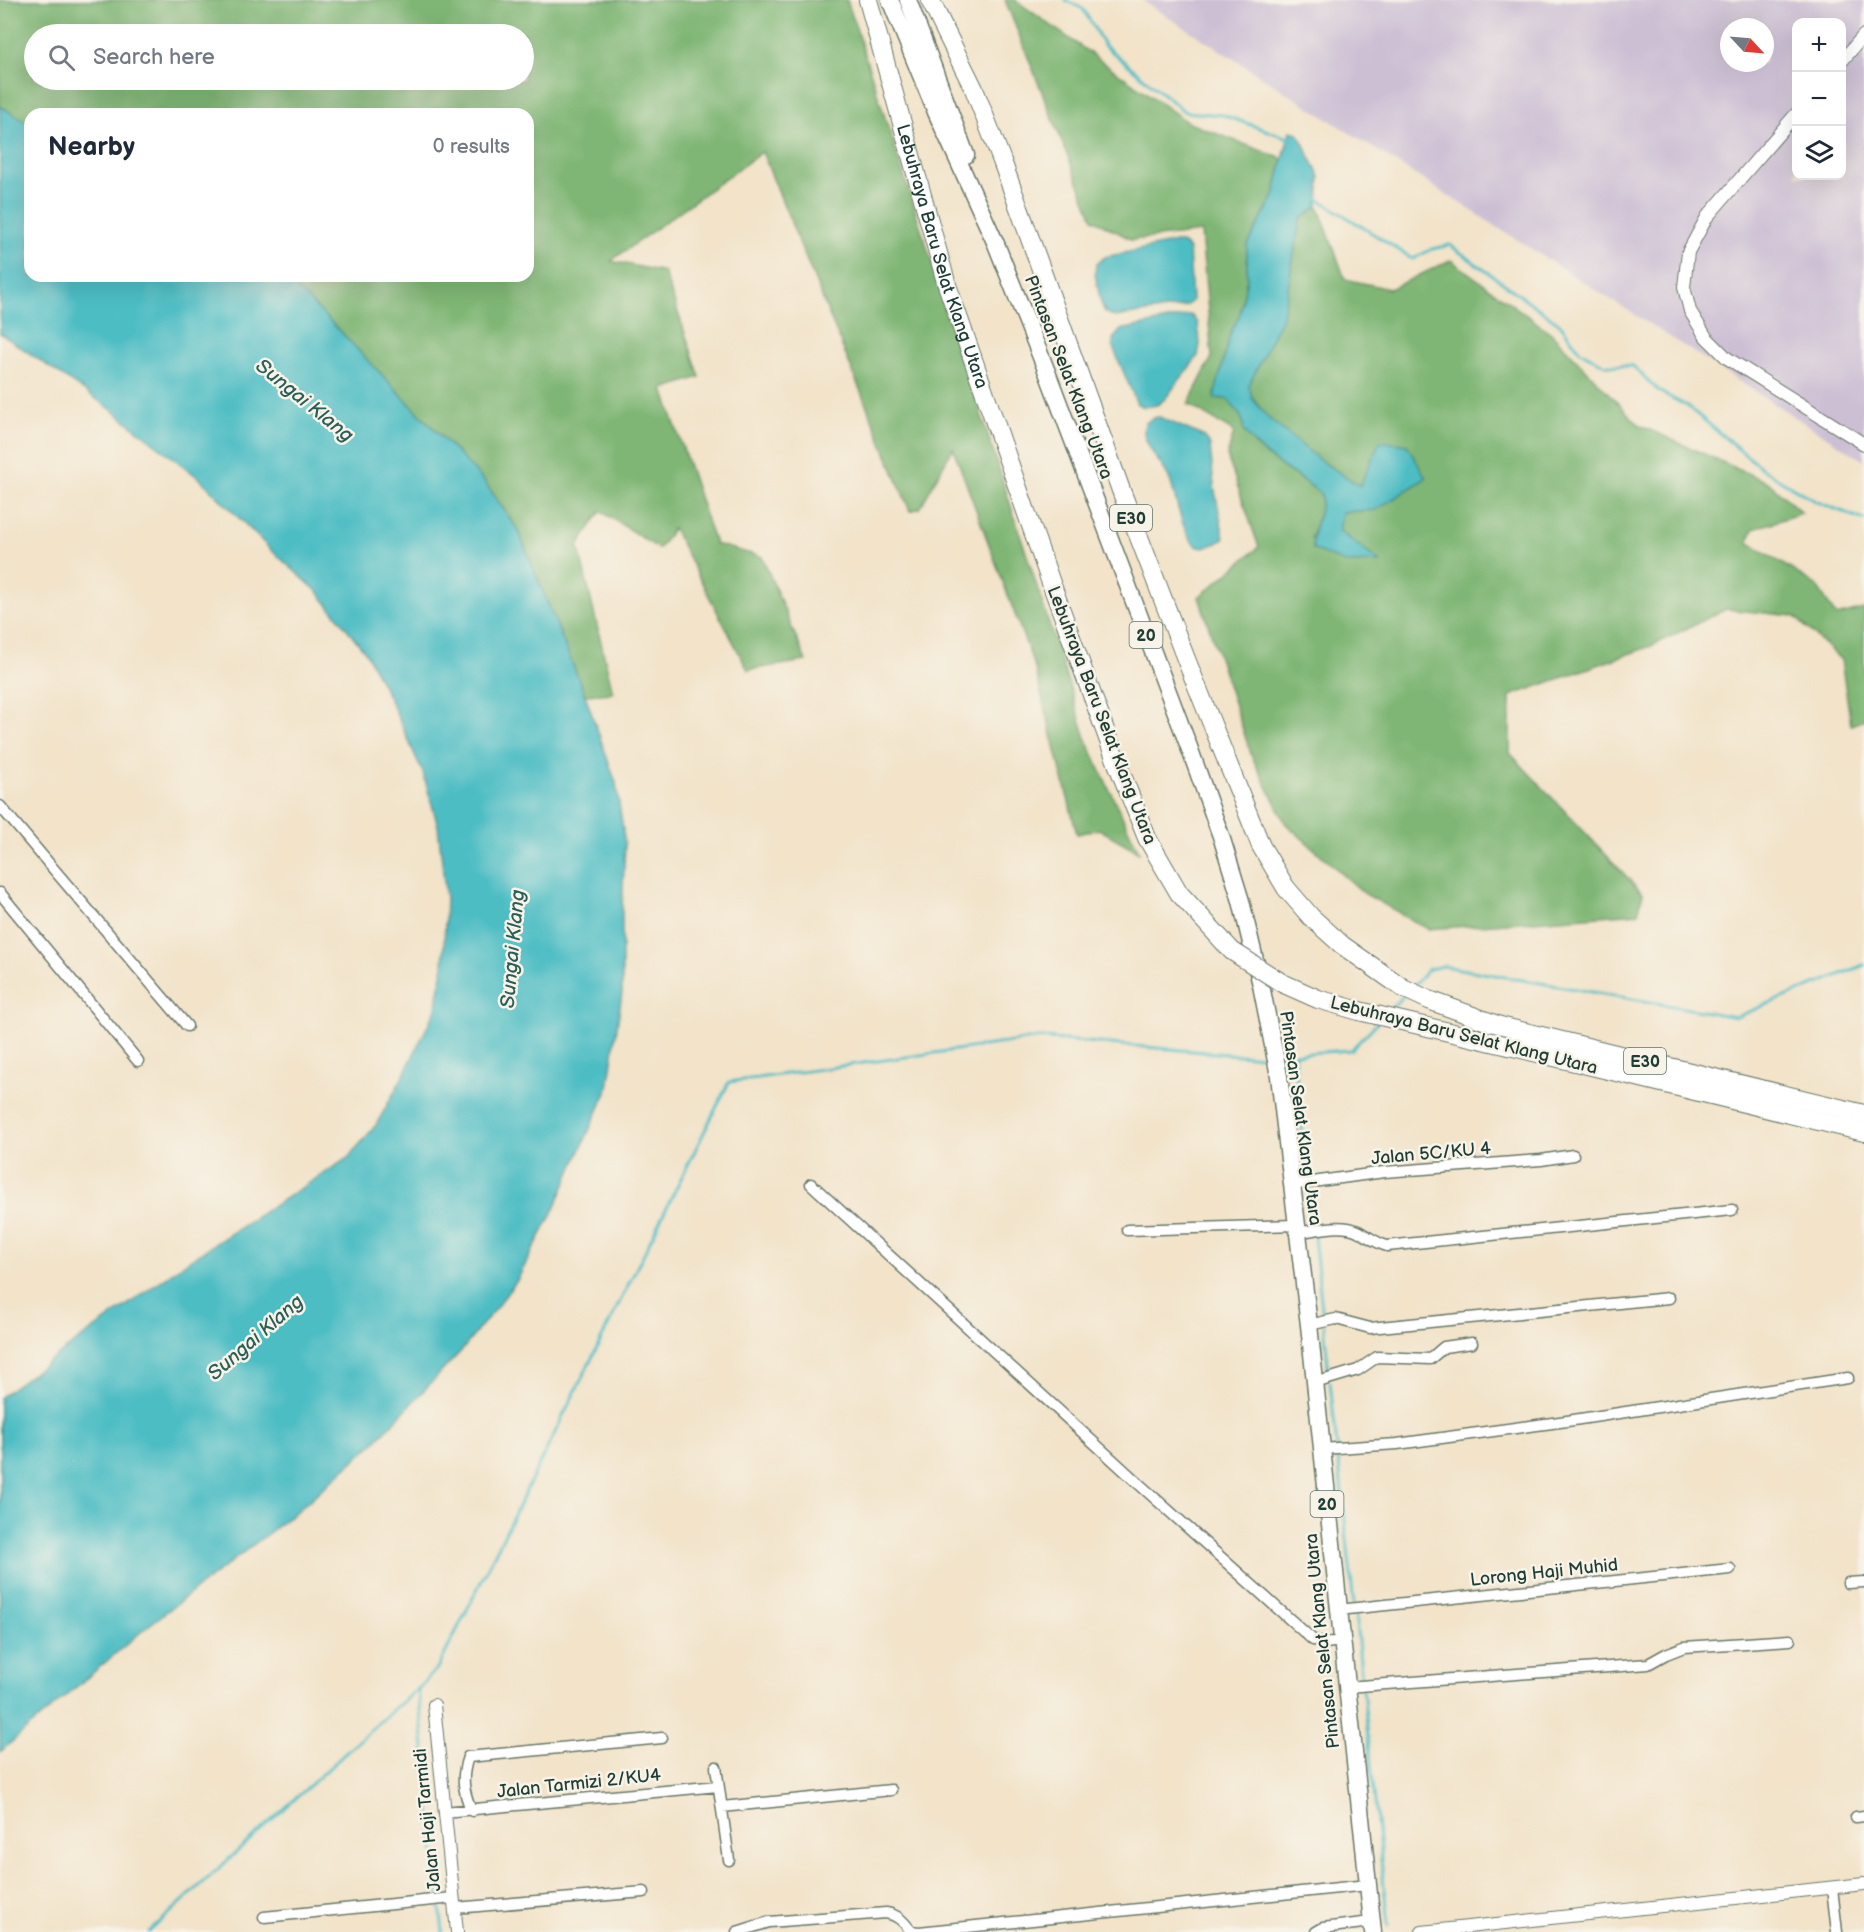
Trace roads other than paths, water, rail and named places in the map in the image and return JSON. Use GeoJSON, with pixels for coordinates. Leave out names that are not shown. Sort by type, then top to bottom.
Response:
{"type":"FeatureCollection","features":[{"type":"Feature","properties":{"kind":"highway","name":"Lebuhraya Baru Selat Klang Utara"},"geometry":{"type":"LineString","coordinates":[[868,0],[946,282],[1050,580],[1117,763],[1147,838],[1179,893],[1232,951],[1282,983],[1318,999],[1359,1011],[1864,1132]]}},
{"type":"Feature","properties":{"kind":"highway","name":"Lebuhraya Baru Selat Klang Utara"},"geometry":{"type":"LineString","coordinates":[[890,0],[936,112],[996,244]]}},
{"type":"Feature","properties":{"kind":"highway"},"geometry":{"type":"LineString","coordinates":[[908,0],[952,113],[996,244]]}},
{"type":"Feature","properties":{"kind":"highway","name":"Lebuhraya Baru Selat Klang Utara"},"geometry":{"type":"LineString","coordinates":[[930,0],[974,89],[1122,493],[1261,846],[1287,888],[1311,917],[1342,945],[1402,988],[1500,1026],[1864,1114]]}},
{"type":"Feature","properties":{"kind":"highway","name":"Pintasan Selat Klang Utara"},"geometry":{"type":"LineString","coordinates":[[996,244],[1221,836],[1241,901],[1271,1035],[1279,1076],[1291,1185],[1320,1382],[1342,1609],[1343,1641],[1351,1687],[1372,1927]]}},
{"type":"Feature","properties":{"kind":"street"},"geometry":{"type":"LineString","coordinates":[[1846,56],[1864,35]]}},
{"type":"Feature","properties":{"kind":"street"},"geometry":{"type":"LineString","coordinates":[[1792,120],[1707,217],[1688,252],[1684,287],[1690,311],[1706,337],[1726,358],[1864,444]]}},
{"type":"Feature","properties":{"kind":"street"},"geometry":{"type":"LineString","coordinates":[[0,806],[187,1026]]}},
{"type":"Feature","properties":{"kind":"street"},"geometry":{"type":"LineString","coordinates":[[0,893],[138,1061]]}},
{"type":"Feature","properties":{"kind":"street","name":"Jalan 5C/KU 4"},"geometry":{"type":"LineString","coordinates":[[1291,1185],[1384,1172],[1540,1160],[1573,1155]]}},
{"type":"Feature","properties":{"kind":"street"},"geometry":{"type":"LineString","coordinates":[[811,1184],[1146,1491],[1313,1640],[1325,1643],[1343,1641]]}},
{"type":"Feature","properties":{"kind":"street"},"geometry":{"type":"LineString","coordinates":[[1127,1230],[1347,1228],[1358,1231],[1373,1242],[1388,1246],[1732,1210]]}},
{"type":"Feature","properties":{"kind":"street"},"geometry":{"type":"LineString","coordinates":[[1312,1324],[1336,1319],[1370,1328],[1669,1298]]}},
{"type":"Feature","properties":{"kind":"street"},"geometry":{"type":"LineString","coordinates":[[1320,1382],[1358,1370],[1377,1357],[1430,1359],[1444,1347],[1473,1343]]}},
{"type":"Feature","properties":{"kind":"street"},"geometry":{"type":"LineString","coordinates":[[1326,1449],[1397,1444],[1567,1421],[1848,1378]]}},
{"type":"Feature","properties":{"kind":"street","name":"Lorong Haji Muhid"},"geometry":{"type":"LineString","coordinates":[[1342,1609],[1730,1569]]}},
{"type":"Feature","properties":{"kind":"street"},"geometry":{"type":"LineString","coordinates":[[1848,1583],[1864,1582]]}},
{"type":"Feature","properties":{"kind":"street"},"geometry":{"type":"LineString","coordinates":[[1351,1687],[1648,1664],[1684,1647],[1790,1640]]}},
{"type":"Feature","properties":{"kind":"street","name":"Jalan Haji Tarmidi"},"geometry":{"type":"LineString","coordinates":[[434,1705],[457,1932]]}},
{"type":"Feature","properties":{"kind":"street"},"geometry":{"type":"LineString","coordinates":[[472,1811],[464,1788],[463,1775],[468,1757],[662,1738]]}},
{"type":"Feature","properties":{"kind":"street"},"geometry":{"type":"LineString","coordinates":[[716,1767],[729,1860]]}},
{"type":"Feature","properties":{"kind":"street","name":"Jalan Tarmizi 2/KU4"},"geometry":{"type":"LineString","coordinates":[[444,1812],[718,1786]]}},
{"type":"Feature","properties":{"kind":"street"},"geometry":{"type":"LineString","coordinates":[[722,1806],[891,1790]]}},
{"type":"Feature","properties":{"kind":"street"},"geometry":{"type":"LineString","coordinates":[[1422,1932],[1864,1884]]}},
{"type":"Feature","properties":{"kind":"street"},"geometry":{"type":"LineString","coordinates":[[737,1932],[769,1923],[886,1913],[894,1914],[911,1931],[919,1932],[1367,1885]]}},
{"type":"Feature","properties":{"kind":"street"},"geometry":{"type":"LineString","coordinates":[[1832,1887],[1837,1932]]}},
{"type":"Feature","properties":{"kind":"street"},"geometry":{"type":"LineString","coordinates":[[264,1917],[644,1892]]}},
{"type":"Feature","properties":{"kind":"street"},"geometry":{"type":"LineString","coordinates":[[1316,1932],[1323,1928],[1372,1927]]}},
{"type":"Feature","properties":{"kind":"water","name":"Sungai Klang"},"geometry":{"type":"Polygon","coordinates":[[[0,106],[24,120],[24,282],[290,282],[484,481],[518,530],[585,695],[616,783],[625,844],[622,993],[608,1088],[552,1214],[516,1282],[463,1349],[374,1443],[297,1511],[148,1626],[0,1752],[0,1397],[191,1259],[348,1158],[376,1125],[436,1009],[443,969],[446,899],[438,826],[423,773],[366,653],[318,592],[270,549],[200,479],[112,410],[0,333],[0,106]]]}},
{"type":"Feature","properties":{"kind":"water"},"geometry":{"type":"Polygon","coordinates":[[[1290,131],[1298,133],[1320,177],[1318,206],[1300,220],[1283,315],[1249,385],[1252,398],[1267,417],[1321,461],[1360,486],[1380,441],[1407,445],[1426,478],[1376,510],[1342,512],[1339,531],[1380,562],[1345,563],[1313,549],[1313,535],[1321,494],[1261,451],[1244,430],[1241,416],[1228,399],[1214,398],[1230,334],[1240,314],[1247,279],[1247,246],[1274,196],[1290,131]]]}},
{"type":"Feature","properties":{"kind":"water"},"geometry":{"type":"Polygon","coordinates":[[[1176,242],[1184,244],[1189,249],[1192,301],[1186,306],[1115,317],[1105,312],[1095,274],[1096,264],[1105,257],[1176,242]]]}},
{"type":"Feature","properties":{"kind":"water"},"geometry":{"type":"Polygon","coordinates":[[[1191,315],[1198,323],[1200,344],[1198,356],[1165,399],[1157,405],[1144,407],[1137,404],[1113,347],[1113,339],[1121,330],[1191,315]]]}},
{"type":"Feature","properties":{"kind":"water"},"geometry":{"type":"Polygon","coordinates":[[[1159,417],[1205,437],[1210,446],[1214,486],[1224,538],[1217,543],[1199,547],[1189,537],[1170,480],[1145,438],[1146,423],[1150,419],[1159,417]]]}},
{"type":"Feature","properties":{"kind":"waterway"},"geometry":{"type":"LineString","coordinates":[[1065,0],[1083,9],[1104,45],[1185,112],[1223,115],[1291,139]]}},
{"type":"Feature","properties":{"kind":"waterway"},"geometry":{"type":"LineString","coordinates":[[1315,197],[1413,259],[1432,249],[1450,245],[1560,324],[1580,351],[1605,365],[1633,366],[1660,392],[1687,406],[1764,470],[1815,501],[1864,520]]}},
{"type":"Feature","properties":{"kind":"waterway"},"geometry":{"type":"LineString","coordinates":[[1414,985],[1429,969],[1443,966],[1736,1017],[1864,965]]}},
{"type":"Feature","properties":{"kind":"waterway"},"geometry":{"type":"LineString","coordinates":[[1389,1010],[1403,996]]}},
{"type":"Feature","properties":{"kind":"waterway"},"geometry":{"type":"LineString","coordinates":[[1280,1055],[1351,1050],[1378,1022]]}},
{"type":"Feature","properties":{"kind":"waterway"},"geometry":{"type":"LineString","coordinates":[[149,1932],[418,1689],[439,1666],[729,1082],[1040,1038],[1251,1056],[1270,1055]]}},
{"type":"Feature","properties":{"kind":"waterway"},"geometry":{"type":"LineString","coordinates":[[1294,1055],[1323,1318]]}},
{"type":"Feature","properties":{"kind":"waterway"},"geometry":{"type":"LineString","coordinates":[[1324,1325],[1329,1375]]}},
{"type":"Feature","properties":{"kind":"waterway"},"geometry":{"type":"LineString","coordinates":[[1330,1382],[1354,1605]]}},
{"type":"Feature","properties":{"kind":"waterway"},"geometry":{"type":"LineString","coordinates":[[1355,1611],[1362,1682]]}},
{"type":"Feature","properties":{"kind":"waterway"},"geometry":{"type":"LineString","coordinates":[[418,1689],[439,1894]]}},
{"type":"Feature","properties":{"kind":"waterway"},"geometry":{"type":"LineString","coordinates":[[1363,1689],[1388,1925]]}},
{"type":"Feature","properties":{"kind":"waterway"},"geometry":{"type":"LineString","coordinates":[[440,1906],[443,1932]]}}]}
